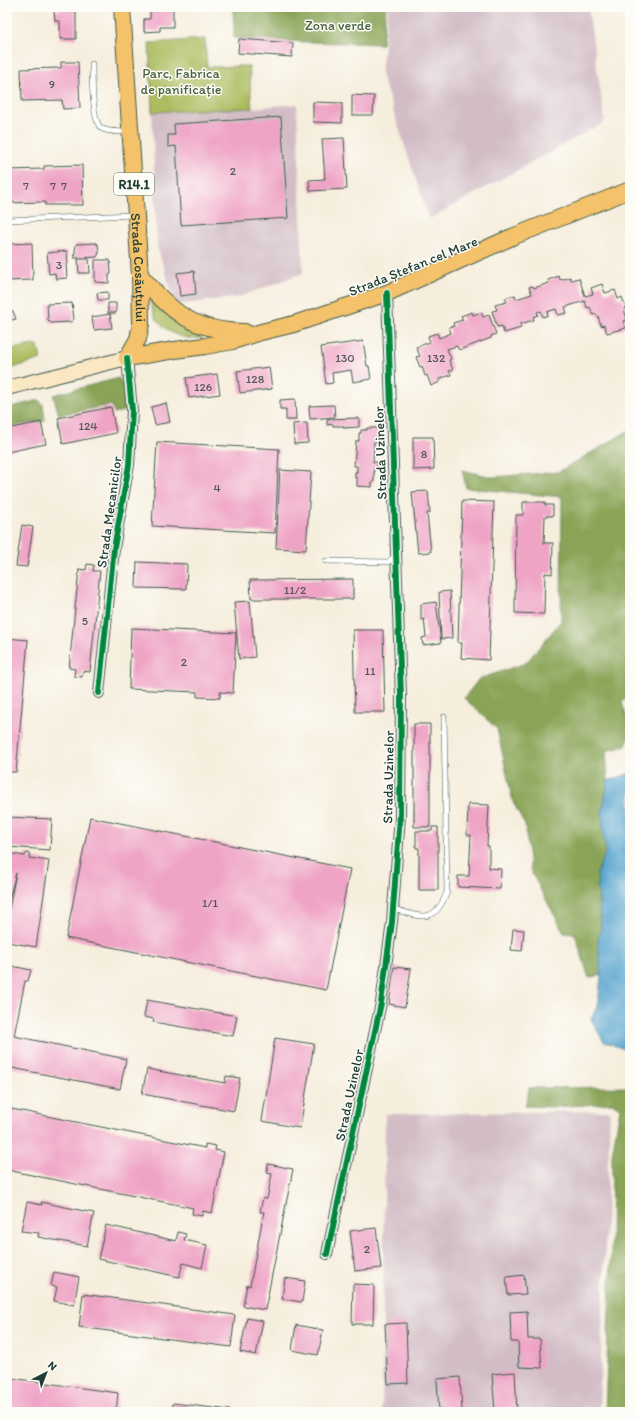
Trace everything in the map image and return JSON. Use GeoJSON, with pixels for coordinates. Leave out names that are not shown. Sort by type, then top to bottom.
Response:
{"type":"FeatureCollection","features":[{"type":"Feature","properties":{"kind":"main road","name":"Strada Cosăuțului"},"geometry":{"type":"LineString","coordinates":[[122,7],[140,275],[141,324],[138,339],[127,358]]}},
{"type":"Feature","properties":{"kind":"main road","name":"Strada Ștefan cel Mare"},"geometry":{"type":"LineString","coordinates":[[7,388],[127,358],[205,346],[294,324],[387,293],[512,238],[630,190]]}},
{"type":"Feature","properties":{"kind":"main road"},"geometry":{"type":"LineString","coordinates":[[140,275],[154,292],[175,311],[198,324],[208,328],[228,331],[261,332]]}},
{"type":"Feature","properties":{"kind":"street","name":"Strada Uzinelor"},"geometry":{"type":"LineString","coordinates":[[327,1254],[382,1003],[392,922],[400,809],[401,696],[387,293]]}},
{"type":"Feature","properties":{"kind":"street","name":"Strada Mecanicilor"},"geometry":{"type":"LineString","coordinates":[[99,693],[114,548],[129,465],[132,410],[127,358]]}},
{"type":"Feature","properties":{"kind":"lane"},"geometry":{"type":"LineString","coordinates":[[92,64],[95,119],[100,127],[109,131],[130,132]]}},
{"type":"Feature","properties":{"kind":"lane"},"geometry":{"type":"LineString","coordinates":[[7,220],[136,215]]}},
{"type":"Feature","properties":{"kind":"lane"},"geometry":{"type":"LineString","coordinates":[[326,561],[388,562],[396,555]]}},
{"type":"Feature","properties":{"kind":"lane"},"geometry":{"type":"LineString","coordinates":[[392,909],[424,917],[433,914],[439,908],[447,892],[444,717]]}},
{"type":"Feature","properties":{"kind":"shaded area"},"geometry":{"type":"Polygon","coordinates":[[[388,7],[588,7],[605,122],[429,219],[381,74],[388,7]]]}},
{"type":"Feature","properties":{"kind":"shaded area"},"geometry":{"type":"Polygon","coordinates":[[[297,104],[303,273],[239,297],[176,305],[157,246],[152,112],[252,108],[297,104]]]}},
{"type":"Feature","properties":{"kind":"shaded area"},"geometry":{"type":"Polygon","coordinates":[[[610,1111],[599,1412],[382,1412],[385,1114],[610,1111]]]}},
{"type":"Feature","properties":{"kind":"green space","name":"Zona verde"},"geometry":{"type":"Polygon","coordinates":[[[233,7],[386,7],[382,44],[234,38],[233,7]]]}},
{"type":"Feature","properties":{"kind":"green space","name":"Parc, Fabrica de panificație"},"geometry":{"type":"Polygon","coordinates":[[[205,39],[207,67],[249,66],[252,108],[152,112],[149,43],[205,39]]]}},
{"type":"Feature","properties":{"kind":"green space"},"geometry":{"type":"Polygon","coordinates":[[[149,296],[183,327],[203,338],[197,339],[184,337],[172,333],[166,329],[157,320],[153,312],[149,296]]]}},
{"type":"Feature","properties":{"kind":"green space"},"geometry":{"type":"Polygon","coordinates":[[[32,345],[38,346],[41,359],[7,370],[7,350],[32,345]]]}},
{"type":"Feature","properties":{"kind":"green space"},"geometry":{"type":"Polygon","coordinates":[[[119,378],[123,385],[125,411],[114,413],[112,405],[59,415],[53,395],[119,378]]]}},
{"type":"Feature","properties":{"kind":"green space"},"geometry":{"type":"Polygon","coordinates":[[[39,400],[43,404],[45,421],[7,427],[7,408],[39,400]]]}},
{"type":"Feature","properties":{"kind":"green space"},"geometry":{"type":"Polygon","coordinates":[[[630,431],[630,696],[622,702],[630,728],[630,733],[626,746],[606,751],[608,781],[602,814],[606,851],[597,873],[601,929],[598,940],[601,975],[589,978],[575,934],[564,933],[530,870],[525,825],[513,802],[497,729],[464,698],[479,679],[526,663],[561,621],[562,497],[466,488],[462,470],[492,477],[558,472],[630,431]]]}},
{"type":"Feature","properties":{"kind":"green space"},"geometry":{"type":"Polygon","coordinates":[[[630,1087],[630,1412],[605,1412],[611,1259],[612,1155],[620,1108],[612,1103],[554,1107],[525,1106],[529,1088],[630,1087]]]}},
{"type":"Feature","properties":{"kind":"water"},"geometry":{"type":"Polygon","coordinates":[[[630,773],[630,1049],[621,1048],[603,1041],[591,1019],[598,1005],[601,975],[598,940],[601,929],[597,873],[606,851],[602,814],[608,781],[630,773]]]}},
{"type":"Feature","properties":{"kind":"building"},"geometry":{"type":"Polygon","coordinates":[[[59,7],[76,7],[76,39],[60,39],[60,21],[55,21],[54,11],[59,10],[59,7]]]}},
{"type":"Feature","properties":{"kind":"building"},"geometry":{"type":"Polygon","coordinates":[[[150,7],[173,7],[173,27],[160,27],[160,31],[144,32],[144,19],[150,19],[150,7]]]}},
{"type":"Feature","properties":{"kind":"building"},"geometry":{"type":"Polygon","coordinates":[[[239,39],[293,43],[292,57],[238,53],[239,39]]]}},
{"type":"Feature","properties":{"kind":"building"},"geometry":{"type":"Polygon","coordinates":[[[61,62],[78,62],[80,108],[63,109],[62,100],[22,101],[21,69],[61,68],[61,62]]]}},
{"type":"Feature","properties":{"kind":"building"},"geometry":{"type":"Polygon","coordinates":[[[352,95],[374,96],[373,115],[352,115],[352,95]]]}},
{"type":"Feature","properties":{"kind":"building"},"geometry":{"type":"Polygon","coordinates":[[[313,102],[342,103],[342,123],[313,122],[313,102]]]}},
{"type":"Feature","properties":{"kind":"building"},"geometry":{"type":"Polygon","coordinates":[[[281,117],[288,218],[181,225],[176,146],[168,147],[168,135],[175,135],[174,124],[281,117]]]}},
{"type":"Feature","properties":{"kind":"building"},"geometry":{"type":"Polygon","coordinates":[[[344,138],[347,189],[310,191],[309,180],[325,179],[322,139],[344,138]]]}},
{"type":"Feature","properties":{"kind":"building"},"geometry":{"type":"Polygon","coordinates":[[[82,165],[83,205],[45,205],[45,202],[7,203],[7,170],[44,169],[44,166],[82,165]]]}},
{"type":"Feature","properties":{"kind":"building"},"geometry":{"type":"Polygon","coordinates":[[[32,243],[33,280],[7,281],[7,244],[32,243]]]}},
{"type":"Feature","properties":{"kind":"building"},"geometry":{"type":"Polygon","coordinates":[[[97,243],[99,253],[97,257],[74,258],[76,244],[97,243]]]}},
{"type":"Feature","properties":{"kind":"building"},"geometry":{"type":"Polygon","coordinates":[[[67,251],[67,278],[56,279],[55,273],[49,274],[47,253],[67,251]]]}},
{"type":"Feature","properties":{"kind":"building"},"geometry":{"type":"Polygon","coordinates":[[[78,259],[89,259],[90,273],[79,273],[78,259]]]}},
{"type":"Feature","properties":{"kind":"building"},"geometry":{"type":"Polygon","coordinates":[[[95,260],[110,260],[111,274],[109,275],[109,283],[95,282],[95,260]]]}},
{"type":"Feature","properties":{"kind":"building"},"geometry":{"type":"Polygon","coordinates":[[[194,271],[196,294],[180,296],[177,273],[194,271]]]}},
{"type":"Feature","properties":{"kind":"building"},"geometry":{"type":"Polygon","coordinates":[[[559,276],[560,280],[570,277],[571,280],[579,278],[585,296],[593,294],[591,288],[602,284],[605,293],[615,290],[618,299],[622,297],[626,309],[624,309],[627,320],[623,321],[626,328],[607,333],[604,325],[601,326],[598,316],[596,314],[593,315],[590,307],[587,308],[585,301],[565,307],[567,313],[558,315],[556,309],[547,312],[548,315],[543,317],[541,311],[537,312],[538,315],[533,317],[534,320],[520,324],[521,328],[504,333],[502,326],[497,327],[492,311],[497,310],[495,305],[507,302],[505,298],[515,295],[516,299],[532,294],[529,287],[533,286],[534,288],[549,283],[548,280],[559,276]]]}},
{"type":"Feature","properties":{"kind":"building"},"geometry":{"type":"Polygon","coordinates":[[[108,292],[108,300],[98,300],[97,293],[108,292]]]}},
{"type":"Feature","properties":{"kind":"building"},"geometry":{"type":"Polygon","coordinates":[[[72,303],[74,319],[71,322],[51,323],[48,320],[47,304],[72,303]]]}},
{"type":"Feature","properties":{"kind":"building"},"geometry":{"type":"Polygon","coordinates":[[[108,303],[116,303],[116,313],[108,313],[108,303]]]}},
{"type":"Feature","properties":{"kind":"building"},"geometry":{"type":"Polygon","coordinates":[[[13,311],[16,319],[7,321],[7,312],[13,311]]]}},
{"type":"Feature","properties":{"kind":"building"},"geometry":{"type":"Polygon","coordinates":[[[472,312],[473,315],[481,312],[483,317],[489,315],[496,334],[491,336],[491,338],[459,350],[457,346],[447,349],[453,370],[449,371],[451,375],[439,379],[440,382],[431,386],[427,375],[425,376],[422,366],[420,367],[416,357],[420,356],[416,347],[430,342],[428,336],[437,333],[439,338],[451,333],[449,327],[454,326],[453,323],[463,320],[461,316],[472,312]]]}},
{"type":"Feature","properties":{"kind":"building"},"geometry":{"type":"Polygon","coordinates":[[[110,314],[112,328],[94,330],[92,317],[110,314]]]}},
{"type":"Feature","properties":{"kind":"building"},"geometry":{"type":"Polygon","coordinates":[[[363,341],[367,366],[369,366],[371,379],[353,382],[351,370],[332,373],[333,383],[326,384],[321,347],[363,341]]]}},
{"type":"Feature","properties":{"kind":"building"},"geometry":{"type":"Polygon","coordinates":[[[269,367],[272,389],[240,393],[237,371],[269,367]]]}},
{"type":"Feature","properties":{"kind":"building"},"geometry":{"type":"Polygon","coordinates":[[[217,374],[220,394],[189,398],[186,378],[217,374]]]}},
{"type":"Feature","properties":{"kind":"building"},"geometry":{"type":"Polygon","coordinates":[[[295,399],[296,420],[286,420],[286,409],[280,409],[280,400],[295,399]]]}},
{"type":"Feature","properties":{"kind":"building"},"geometry":{"type":"Polygon","coordinates":[[[166,403],[170,422],[155,425],[151,407],[166,403]]]}},
{"type":"Feature","properties":{"kind":"building"},"geometry":{"type":"Polygon","coordinates":[[[334,405],[335,417],[310,419],[309,406],[334,405]]]}},
{"type":"Feature","properties":{"kind":"building"},"geometry":{"type":"Polygon","coordinates":[[[111,407],[116,433],[63,444],[58,418],[111,407]]]}},
{"type":"Feature","properties":{"kind":"building"},"geometry":{"type":"Polygon","coordinates":[[[359,418],[359,427],[344,428],[344,426],[333,426],[333,424],[327,425],[327,419],[359,418]]]}},
{"type":"Feature","properties":{"kind":"building"},"geometry":{"type":"Polygon","coordinates":[[[41,422],[46,444],[7,452],[7,429],[41,422]]]}},
{"type":"Feature","properties":{"kind":"building"},"geometry":{"type":"Polygon","coordinates":[[[307,423],[308,443],[294,444],[293,424],[307,423]]]}},
{"type":"Feature","properties":{"kind":"building"},"geometry":{"type":"Polygon","coordinates":[[[367,428],[380,428],[380,443],[374,442],[373,462],[377,462],[377,467],[374,468],[374,482],[372,482],[372,487],[357,486],[357,478],[355,478],[355,472],[357,472],[357,466],[354,466],[356,441],[359,441],[359,433],[361,433],[361,430],[367,430],[367,428]]]}},
{"type":"Feature","properties":{"kind":"building"},"geometry":{"type":"Polygon","coordinates":[[[413,437],[433,437],[434,469],[413,470],[413,437]]]}},
{"type":"Feature","properties":{"kind":"building"},"geometry":{"type":"Polygon","coordinates":[[[157,442],[279,449],[275,533],[152,526],[157,442]]]}},
{"type":"Feature","properties":{"kind":"building"},"geometry":{"type":"Polygon","coordinates":[[[280,470],[311,472],[306,550],[276,548],[280,470]]]}},
{"type":"Feature","properties":{"kind":"building"},"geometry":{"type":"Polygon","coordinates":[[[428,491],[430,513],[427,513],[431,552],[418,553],[412,492],[428,491]]]}},
{"type":"Feature","properties":{"kind":"building"},"geometry":{"type":"Polygon","coordinates":[[[462,501],[494,502],[489,660],[461,658],[462,643],[458,643],[462,501]]]}},
{"type":"Feature","properties":{"kind":"building"},"geometry":{"type":"Polygon","coordinates":[[[523,502],[545,502],[545,505],[553,505],[553,516],[545,516],[544,543],[553,543],[552,574],[545,573],[544,614],[515,613],[516,515],[523,515],[523,502]]]}},
{"type":"Feature","properties":{"kind":"building"},"geometry":{"type":"Polygon","coordinates":[[[7,519],[11,520],[9,535],[7,535],[7,519]]]}},
{"type":"Feature","properties":{"kind":"building"},"geometry":{"type":"Polygon","coordinates":[[[22,525],[33,527],[27,567],[16,566],[22,525]]]}},
{"type":"Feature","properties":{"kind":"building"},"geometry":{"type":"Polygon","coordinates":[[[137,562],[187,564],[186,589],[136,588],[137,562]]]}},
{"type":"Feature","properties":{"kind":"building"},"geometry":{"type":"Polygon","coordinates":[[[87,564],[94,565],[93,571],[100,571],[90,672],[83,671],[82,677],[74,676],[75,669],[69,668],[79,569],[86,570],[87,564]]]}},
{"type":"Feature","properties":{"kind":"building"},"geometry":{"type":"Polygon","coordinates":[[[353,579],[353,599],[251,599],[250,580],[353,579]]]}},
{"type":"Feature","properties":{"kind":"building"},"geometry":{"type":"Polygon","coordinates":[[[450,591],[452,638],[441,639],[439,592],[450,591]]]}},
{"type":"Feature","properties":{"kind":"building"},"geometry":{"type":"Polygon","coordinates":[[[250,601],[255,657],[239,659],[234,602],[250,601]]]}},
{"type":"Feature","properties":{"kind":"building"},"geometry":{"type":"Polygon","coordinates":[[[436,602],[441,643],[423,645],[422,638],[426,637],[424,619],[421,620],[421,604],[436,602]]]}},
{"type":"Feature","properties":{"kind":"building"},"geometry":{"type":"Polygon","coordinates":[[[131,628],[236,633],[233,693],[220,692],[220,698],[197,697],[197,692],[129,689],[131,628]]]}},
{"type":"Feature","properties":{"kind":"building"},"geometry":{"type":"Polygon","coordinates":[[[353,630],[383,630],[385,712],[355,712],[353,630]]]}},
{"type":"Feature","properties":{"kind":"building"},"geometry":{"type":"Polygon","coordinates":[[[7,638],[28,640],[16,772],[7,772],[7,638]]]}},
{"type":"Feature","properties":{"kind":"building"},"geometry":{"type":"Polygon","coordinates":[[[414,724],[430,724],[430,827],[414,827],[414,724]]]}},
{"type":"Feature","properties":{"kind":"building"},"geometry":{"type":"Polygon","coordinates":[[[468,804],[489,805],[487,846],[489,846],[489,868],[501,869],[500,889],[458,887],[458,876],[469,876],[471,835],[467,835],[468,804]]]}},
{"type":"Feature","properties":{"kind":"building"},"geometry":{"type":"Polygon","coordinates":[[[7,817],[52,819],[50,850],[7,847],[7,817]]]}},
{"type":"Feature","properties":{"kind":"building"},"geometry":{"type":"Polygon","coordinates":[[[90,817],[350,869],[326,990],[66,938],[90,817]]]}},
{"type":"Feature","properties":{"kind":"building"},"geometry":{"type":"Polygon","coordinates":[[[432,827],[438,827],[438,890],[419,890],[419,848],[416,848],[416,831],[432,831],[432,827]]]}},
{"type":"Feature","properties":{"kind":"building"},"geometry":{"type":"Polygon","coordinates":[[[7,853],[25,856],[27,853],[30,854],[29,858],[49,861],[36,947],[7,942],[7,920],[16,873],[7,906],[7,853]]]}},
{"type":"Feature","properties":{"kind":"building"},"geometry":{"type":"Polygon","coordinates":[[[513,929],[524,930],[522,951],[511,950],[513,929]]]}},
{"type":"Feature","properties":{"kind":"building"},"geometry":{"type":"Polygon","coordinates":[[[7,965],[31,970],[28,981],[25,981],[14,1036],[126,1059],[120,1089],[7,1067],[7,965]]]}},
{"type":"Feature","properties":{"kind":"building"},"geometry":{"type":"Polygon","coordinates":[[[394,967],[411,969],[405,1007],[389,1004],[394,967]]]}},
{"type":"Feature","properties":{"kind":"building"},"geometry":{"type":"Polygon","coordinates":[[[147,1000],[237,1016],[233,1036],[153,1022],[154,1019],[144,1017],[147,1000]]]}},
{"type":"Feature","properties":{"kind":"building"},"geometry":{"type":"Polygon","coordinates":[[[275,1038],[314,1044],[300,1128],[262,1121],[275,1038]]]}},
{"type":"Feature","properties":{"kind":"building"},"geometry":{"type":"Polygon","coordinates":[[[147,1069],[225,1083],[226,1076],[240,1078],[234,1111],[142,1094],[147,1069]]]}},
{"type":"Feature","properties":{"kind":"building"},"geometry":{"type":"Polygon","coordinates":[[[7,1108],[205,1148],[205,1144],[216,1146],[215,1150],[224,1152],[212,1213],[203,1211],[202,1216],[192,1214],[193,1208],[7,1170],[7,1108]]]}},
{"type":"Feature","properties":{"kind":"building"},"geometry":{"type":"Polygon","coordinates":[[[268,1164],[293,1169],[265,1310],[243,1306],[247,1285],[250,1286],[264,1212],[260,1212],[263,1198],[267,1199],[272,1174],[267,1173],[268,1164]]]}},
{"type":"Feature","properties":{"kind":"building"},"geometry":{"type":"Polygon","coordinates":[[[27,1202],[42,1205],[41,1202],[94,1213],[87,1246],[38,1237],[39,1233],[21,1231],[27,1202]]]}},
{"type":"Feature","properties":{"kind":"building"},"geometry":{"type":"Polygon","coordinates":[[[106,1225],[176,1241],[178,1232],[186,1234],[184,1240],[207,1245],[202,1268],[183,1263],[179,1277],[98,1259],[106,1225]]]}},
{"type":"Feature","properties":{"kind":"building"},"geometry":{"type":"Polygon","coordinates":[[[376,1228],[381,1268],[355,1271],[350,1231],[376,1228]]]}},
{"type":"Feature","properties":{"kind":"building"},"geometry":{"type":"Polygon","coordinates":[[[54,1272],[79,1277],[74,1305],[54,1301],[57,1287],[51,1286],[54,1272]]]}},
{"type":"Feature","properties":{"kind":"building"},"geometry":{"type":"Polygon","coordinates":[[[524,1275],[526,1294],[508,1295],[506,1277],[524,1275]]]}},
{"type":"Feature","properties":{"kind":"building"},"geometry":{"type":"Polygon","coordinates":[[[285,1278],[305,1281],[302,1302],[282,1299],[285,1278]]]}},
{"type":"Feature","properties":{"kind":"building"},"geometry":{"type":"Polygon","coordinates":[[[353,1284],[374,1285],[373,1324],[352,1324],[353,1284]]]}},
{"type":"Feature","properties":{"kind":"building"},"geometry":{"type":"Polygon","coordinates":[[[83,1294],[235,1315],[231,1347],[79,1327],[83,1294]]]}},
{"type":"Feature","properties":{"kind":"building"},"geometry":{"type":"Polygon","coordinates":[[[527,1311],[528,1339],[540,1339],[542,1368],[519,1367],[518,1342],[511,1342],[510,1312],[527,1311]]]}},
{"type":"Feature","properties":{"kind":"building"},"geometry":{"type":"Polygon","coordinates":[[[247,1318],[263,1321],[256,1355],[240,1352],[247,1318]]]}},
{"type":"Feature","properties":{"kind":"building"},"geometry":{"type":"Polygon","coordinates":[[[406,1323],[408,1383],[388,1384],[385,1324],[406,1323]]]}},
{"type":"Feature","properties":{"kind":"building"},"geometry":{"type":"Polygon","coordinates":[[[296,1325],[323,1330],[318,1355],[292,1350],[296,1325]]]}},
{"type":"Feature","properties":{"kind":"building"},"geometry":{"type":"Polygon","coordinates":[[[515,1372],[517,1412],[495,1412],[492,1374],[515,1372]]]}},
{"type":"Feature","properties":{"kind":"building"},"geometry":{"type":"Polygon","coordinates":[[[460,1377],[462,1412],[439,1412],[437,1379],[460,1377]]]}},
{"type":"Feature","properties":{"kind":"building"},"geometry":{"type":"Polygon","coordinates":[[[11,1378],[118,1393],[116,1412],[7,1412],[11,1378]]]}},
{"type":"Feature","properties":{"kind":"building"},"geometry":{"type":"Polygon","coordinates":[[[173,1403],[238,1411],[238,1412],[172,1412],[173,1403]]]}},
{"type":"Feature","properties":{"kind":"cycle path"},"geometry":{"type":"LineString","coordinates":[[327,1254],[381,1003],[392,922],[400,816],[401,696],[387,293]]}},
{"type":"Feature","properties":{"kind":"cycle path"},"geometry":{"type":"LineString","coordinates":[[99,693],[114,548],[129,465],[132,410],[127,358]]}}]}
